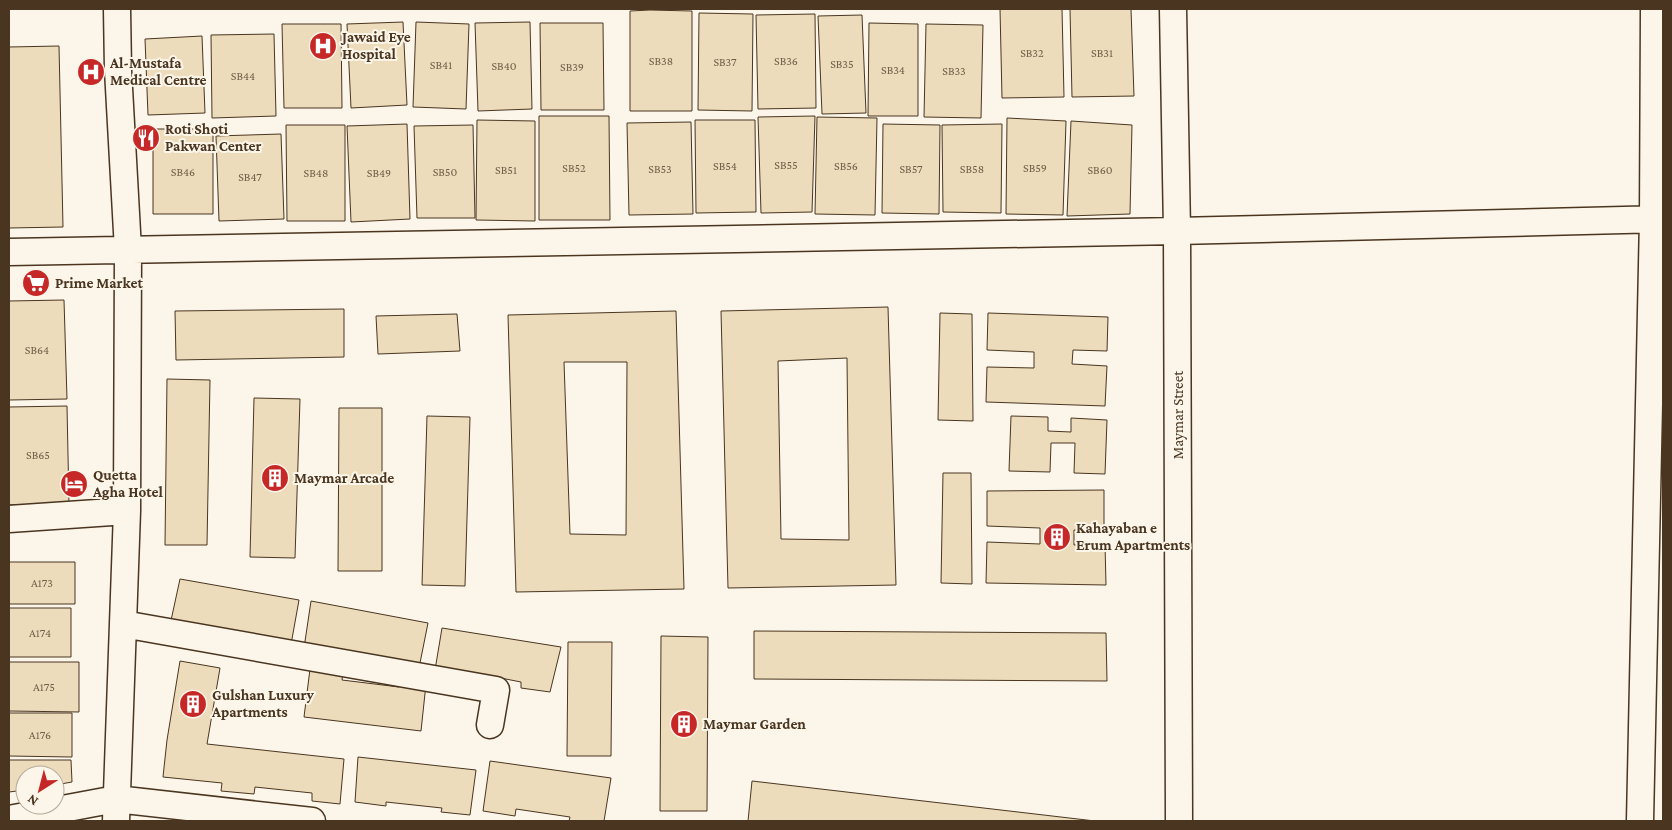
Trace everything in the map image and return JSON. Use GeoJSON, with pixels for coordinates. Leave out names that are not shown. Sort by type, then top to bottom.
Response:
{"type":"FeatureCollection","features":[{"type":"Feature","properties":{"kind":"street"},"geometry":{"type":"LineString","coordinates":[[116,810],[127,511],[128,250],[118,70],[117,9]]}},
{"type":"Feature","properties":{"kind":"street","name":"Maymar Street"},"geometry":{"type":"LineString","coordinates":[[1173,9],[1177,231],[1179,821]]}},
{"type":"Feature","properties":{"kind":"street"},"geometry":{"type":"LineString","coordinates":[[1640,821],[1653,680],[1658,219],[1654,9]]}},
{"type":"Feature","properties":{"kind":"street"},"geometry":{"type":"LineString","coordinates":[[9,252],[1177,231],[1658,219]]}},
{"type":"Feature","properties":{"kind":"street"},"geometry":{"type":"LineString","coordinates":[[9,518],[127,511]]}},
{"type":"Feature","properties":{"kind":"street"},"geometry":{"type":"LineString","coordinates":[[123,624],[496,690],[490,725]]}},
{"type":"Feature","properties":{"kind":"street"},"geometry":{"type":"LineString","coordinates":[[9,819],[116,810],[312,821]]}},
{"type":"Feature","properties":{"kind":"building"},"geometry":{"type":"Polygon","coordinates":[[[1000,9],[1062,9],[1064,97],[1002,98],[1000,9]]]}},
{"type":"Feature","properties":{"kind":"building"},"geometry":{"type":"Polygon","coordinates":[[[1070,9],[1131,9],[1134,96],[1072,97],[1070,9]]]}},
{"type":"Feature","properties":{"kind":"building"},"geometry":{"type":"Polygon","coordinates":[[[630,11],[692,11],[692,111],[630,111],[630,11]]]}},
{"type":"Feature","properties":{"kind":"building"},"geometry":{"type":"Polygon","coordinates":[[[699,13],[753,14],[752,111],[698,110],[699,13]]]}},
{"type":"Feature","properties":{"kind":"building"},"geometry":{"type":"Polygon","coordinates":[[[815,14],[816,108],[758,109],[756,15],[815,14]]]}},
{"type":"Feature","properties":{"kind":"building"},"geometry":{"type":"Polygon","coordinates":[[[862,15],[866,113],[822,114],[818,16],[862,15]]]}},
{"type":"Feature","properties":{"kind":"building"},"geometry":{"type":"Polygon","coordinates":[[[403,22],[407,105],[351,108],[347,24],[403,22]]]}},
{"type":"Feature","properties":{"kind":"building"},"geometry":{"type":"Polygon","coordinates":[[[416,22],[469,24],[466,109],[413,107],[416,22]]]}},
{"type":"Feature","properties":{"kind":"building"},"geometry":{"type":"Polygon","coordinates":[[[530,22],[532,109],[478,111],[475,23],[530,22]]]}},
{"type":"Feature","properties":{"kind":"building"},"geometry":{"type":"Polygon","coordinates":[[[540,23],[603,23],[604,110],[541,110],[540,23]]]}},
{"type":"Feature","properties":{"kind":"building"},"geometry":{"type":"Polygon","coordinates":[[[869,23],[918,24],[918,116],[868,116],[869,23]]]}},
{"type":"Feature","properties":{"kind":"building"},"geometry":{"type":"Polygon","coordinates":[[[282,24],[341,24],[342,108],[284,108],[282,24]]]}},
{"type":"Feature","properties":{"kind":"building"},"geometry":{"type":"Polygon","coordinates":[[[926,24],[983,25],[981,118],[924,117],[926,24]]]}},
{"type":"Feature","properties":{"kind":"building"},"geometry":{"type":"Polygon","coordinates":[[[274,34],[276,116],[212,118],[211,35],[274,34]]]}},
{"type":"Feature","properties":{"kind":"building"},"geometry":{"type":"Polygon","coordinates":[[[202,36],[205,113],[148,115],[145,39],[202,36]]]}},
{"type":"Feature","properties":{"kind":"building"},"geometry":{"type":"Polygon","coordinates":[[[59,46],[63,227],[9,228],[9,47],[59,46]]]}},
{"type":"Feature","properties":{"kind":"building"},"geometry":{"type":"Polygon","coordinates":[[[539,116],[609,116],[610,220],[539,220],[539,116]]]}},
{"type":"Feature","properties":{"kind":"building"},"geometry":{"type":"Polygon","coordinates":[[[815,116],[812,212],[761,213],[758,117],[815,116]]]}},
{"type":"Feature","properties":{"kind":"building"},"geometry":{"type":"Polygon","coordinates":[[[817,117],[877,118],[875,215],[815,214],[817,117]]]}},
{"type":"Feature","properties":{"kind":"building"},"geometry":{"type":"Polygon","coordinates":[[[1007,118],[1066,121],[1063,215],[1006,214],[1007,118]]]}},
{"type":"Feature","properties":{"kind":"building"},"geometry":{"type":"Polygon","coordinates":[[[477,120],[535,121],[535,221],[476,220],[477,120]]]}},
{"type":"Feature","properties":{"kind":"building"},"geometry":{"type":"Polygon","coordinates":[[[695,120],[755,120],[756,212],[696,213],[695,120]]]}},
{"type":"Feature","properties":{"kind":"building"},"geometry":{"type":"Polygon","coordinates":[[[1071,121],[1132,125],[1130,214],[1067,216],[1071,121]]]}},
{"type":"Feature","properties":{"kind":"building"},"geometry":{"type":"Polygon","coordinates":[[[691,122],[693,214],[629,215],[627,123],[691,122]]]}},
{"type":"Feature","properties":{"kind":"building"},"geometry":{"type":"Polygon","coordinates":[[[407,124],[410,219],[351,222],[347,126],[407,124]]]}},
{"type":"Feature","properties":{"kind":"building"},"geometry":{"type":"Polygon","coordinates":[[[883,124],[940,125],[939,214],[882,213],[883,124]]]}},
{"type":"Feature","properties":{"kind":"building"},"geometry":{"type":"Polygon","coordinates":[[[1002,124],[1001,213],[943,212],[942,125],[1002,124]]]}},
{"type":"Feature","properties":{"kind":"building"},"geometry":{"type":"Polygon","coordinates":[[[286,125],[345,125],[345,221],[287,221],[286,125]]]}},
{"type":"Feature","properties":{"kind":"building"},"geometry":{"type":"Polygon","coordinates":[[[473,125],[475,218],[417,218],[414,126],[473,125]]]}},
{"type":"Feature","properties":{"kind":"building"},"geometry":{"type":"Polygon","coordinates":[[[153,129],[213,129],[213,214],[153,214],[153,129]]]}},
{"type":"Feature","properties":{"kind":"building"},"geometry":{"type":"Polygon","coordinates":[[[281,134],[284,219],[219,221],[216,136],[281,134]]]}},
{"type":"Feature","properties":{"kind":"building"},"geometry":{"type":"Polygon","coordinates":[[[64,300],[67,399],[9,400],[9,301],[64,300]]]}},
{"type":"Feature","properties":{"kind":"building"},"geometry":{"type":"Polygon","coordinates":[[[888,307],[896,585],[728,588],[721,311],[888,307]],[[847,358],[778,361],[781,539],[849,540],[847,358]]]}},
{"type":"Feature","properties":{"kind":"building"},"geometry":{"type":"Polygon","coordinates":[[[344,309],[344,357],[176,360],[175,311],[344,309]]]}},
{"type":"Feature","properties":{"kind":"building"},"geometry":{"type":"Polygon","coordinates":[[[676,311],[684,589],[516,592],[508,315],[676,311]],[[564,362],[570,534],[626,535],[627,362],[564,362]]]}},
{"type":"Feature","properties":{"kind":"building"},"geometry":{"type":"Polygon","coordinates":[[[940,313],[972,314],[973,421],[938,420],[940,313]]]}},
{"type":"Feature","properties":{"kind":"building"},"geometry":{"type":"Polygon","coordinates":[[[988,313],[1108,317],[1107,351],[1073,350],[1072,364],[1107,366],[1105,406],[986,402],[987,367],[1034,368],[1034,352],[987,350],[988,313]]]}},
{"type":"Feature","properties":{"kind":"building"},"geometry":{"type":"Polygon","coordinates":[[[457,314],[460,351],[378,354],[376,316],[457,314]]]}},
{"type":"Feature","properties":{"kind":"building"},"geometry":{"type":"Polygon","coordinates":[[[167,379],[210,380],[207,545],[165,545],[167,379]]]}},
{"type":"Feature","properties":{"kind":"building","name":"Maymar Arcade"},"geometry":{"type":"Polygon","coordinates":[[[254,398],[300,399],[295,558],[250,557],[254,398]]]}},
{"type":"Feature","properties":{"kind":"building"},"geometry":{"type":"Polygon","coordinates":[[[67,406],[69,504],[9,505],[9,407],[67,406]]]}},
{"type":"Feature","properties":{"kind":"building","name":"Maymar Arcade"},"geometry":{"type":"Polygon","coordinates":[[[339,408],[382,408],[382,571],[338,571],[339,408]]]}},
{"type":"Feature","properties":{"kind":"building"},"geometry":{"type":"Polygon","coordinates":[[[427,416],[470,417],[465,586],[422,585],[427,416]]]}},
{"type":"Feature","properties":{"kind":"building"},"geometry":{"type":"Polygon","coordinates":[[[1011,416],[1048,417],[1048,431],[1071,432],[1071,418],[1107,420],[1105,474],[1074,473],[1075,443],[1051,443],[1050,472],[1009,471],[1011,416]]]}},
{"type":"Feature","properties":{"kind":"building"},"geometry":{"type":"Polygon","coordinates":[[[943,473],[971,473],[972,584],[941,583],[943,473]]]}},
{"type":"Feature","properties":{"kind":"building","name":"Kahayaban e Erum Apartments"},"geometry":{"type":"Polygon","coordinates":[[[1104,490],[1104,531],[1074,530],[1074,545],[1105,544],[1106,585],[986,583],[987,542],[1040,544],[1040,528],[987,526],[987,491],[1104,490]]]}},
{"type":"Feature","properties":{"kind":"building"},"geometry":{"type":"Polygon","coordinates":[[[9,562],[75,562],[75,604],[9,604],[9,562]]]}},
{"type":"Feature","properties":{"kind":"building","name":"Gulshan Luxury Apartments"},"geometry":{"type":"Polygon","coordinates":[[[180,579],[299,600],[290,650],[170,625],[180,579]]]}},
{"type":"Feature","properties":{"kind":"building","name":"Gulshan Luxury Apartments"},"geometry":{"type":"Polygon","coordinates":[[[311,601],[428,623],[419,668],[304,648],[311,601]]]}},
{"type":"Feature","properties":{"kind":"building"},"geometry":{"type":"Polygon","coordinates":[[[9,608],[71,608],[71,657],[9,657],[9,608]]]}},
{"type":"Feature","properties":{"kind":"building"},"geometry":{"type":"Polygon","coordinates":[[[442,628],[561,647],[550,692],[521,688],[521,682],[465,671],[462,677],[435,670],[442,628]]]}},
{"type":"Feature","properties":{"kind":"building"},"geometry":{"type":"Polygon","coordinates":[[[754,631],[1106,633],[1107,681],[754,679],[754,631]]]}},
{"type":"Feature","properties":{"kind":"building","name":"Maymar Garden"},"geometry":{"type":"Polygon","coordinates":[[[661,636],[708,637],[707,811],[660,811],[661,636]]]}},
{"type":"Feature","properties":{"kind":"building"},"geometry":{"type":"Polygon","coordinates":[[[568,642],[612,642],[611,756],[567,756],[568,642]]]}},
{"type":"Feature","properties":{"kind":"building","name":"Gulshan Luxury Apartments"},"geometry":{"type":"Polygon","coordinates":[[[180,661],[220,668],[207,744],[344,759],[340,804],[312,801],[312,793],[255,787],[254,794],[221,791],[222,783],[163,777],[180,661]]]}},
{"type":"Feature","properties":{"kind":"building"},"geometry":{"type":"Polygon","coordinates":[[[9,662],[79,662],[79,712],[9,711],[9,662]]]}},
{"type":"Feature","properties":{"kind":"building","name":"Gulshan Luxury Apartments"},"geometry":{"type":"Polygon","coordinates":[[[310,669],[343,673],[342,680],[399,687],[400,680],[426,684],[421,731],[304,717],[310,669]]]}},
{"type":"Feature","properties":{"kind":"building"},"geometry":{"type":"Polygon","coordinates":[[[9,713],[72,713],[72,757],[9,756],[9,713]]]}},
{"type":"Feature","properties":{"kind":"building"},"geometry":{"type":"Polygon","coordinates":[[[358,757],[476,770],[470,815],[441,812],[442,808],[386,802],[386,806],[355,802],[358,757]]]}},
{"type":"Feature","properties":{"kind":"building"},"geometry":{"type":"Polygon","coordinates":[[[9,760],[71,760],[72,782],[65,783],[65,765],[15,765],[15,791],[9,792],[9,760]]]}},
{"type":"Feature","properties":{"kind":"building"},"geometry":{"type":"Polygon","coordinates":[[[490,761],[611,778],[604,821],[569,821],[570,817],[516,809],[515,816],[483,811],[490,761]]]}},
{"type":"Feature","properties":{"kind":"building"},"geometry":{"type":"Polygon","coordinates":[[[752,781],[1095,821],[748,821],[752,781]]]}},
{"type":"Feature","properties":{"kind":"place","name":"Jawaid Eye Hospital"},"geometry":{"type":"Point","coordinates":[323,46]}},
{"type":"Feature","properties":{"kind":"place","name":"Al-Mustafa Medical Centre"},"geometry":{"type":"Point","coordinates":[91,72]}},
{"type":"Feature","properties":{"kind":"place","name":"Roti Shoti Pakwan Center"},"geometry":{"type":"Point","coordinates":[146,138]}},
{"type":"Feature","properties":{"kind":"place","name":"Prime Market"},"geometry":{"type":"Point","coordinates":[36,283]}},
{"type":"Feature","properties":{"kind":"place","name":"Maymar Arcade"},"geometry":{"type":"Point","coordinates":[275,478]}},
{"type":"Feature","properties":{"kind":"place","name":"Quetta Agha Hotel"},"geometry":{"type":"Point","coordinates":[74,484]}},
{"type":"Feature","properties":{"kind":"place","name":"Kahayaban e Erum Apartments"},"geometry":{"type":"Point","coordinates":[1057,537]}},
{"type":"Feature","properties":{"kind":"place","name":"Gulshan Luxury Apartments"},"geometry":{"type":"Point","coordinates":[193,704]}},
{"type":"Feature","properties":{"kind":"place","name":"Maymar Garden"},"geometry":{"type":"Point","coordinates":[684,724]}}]}
